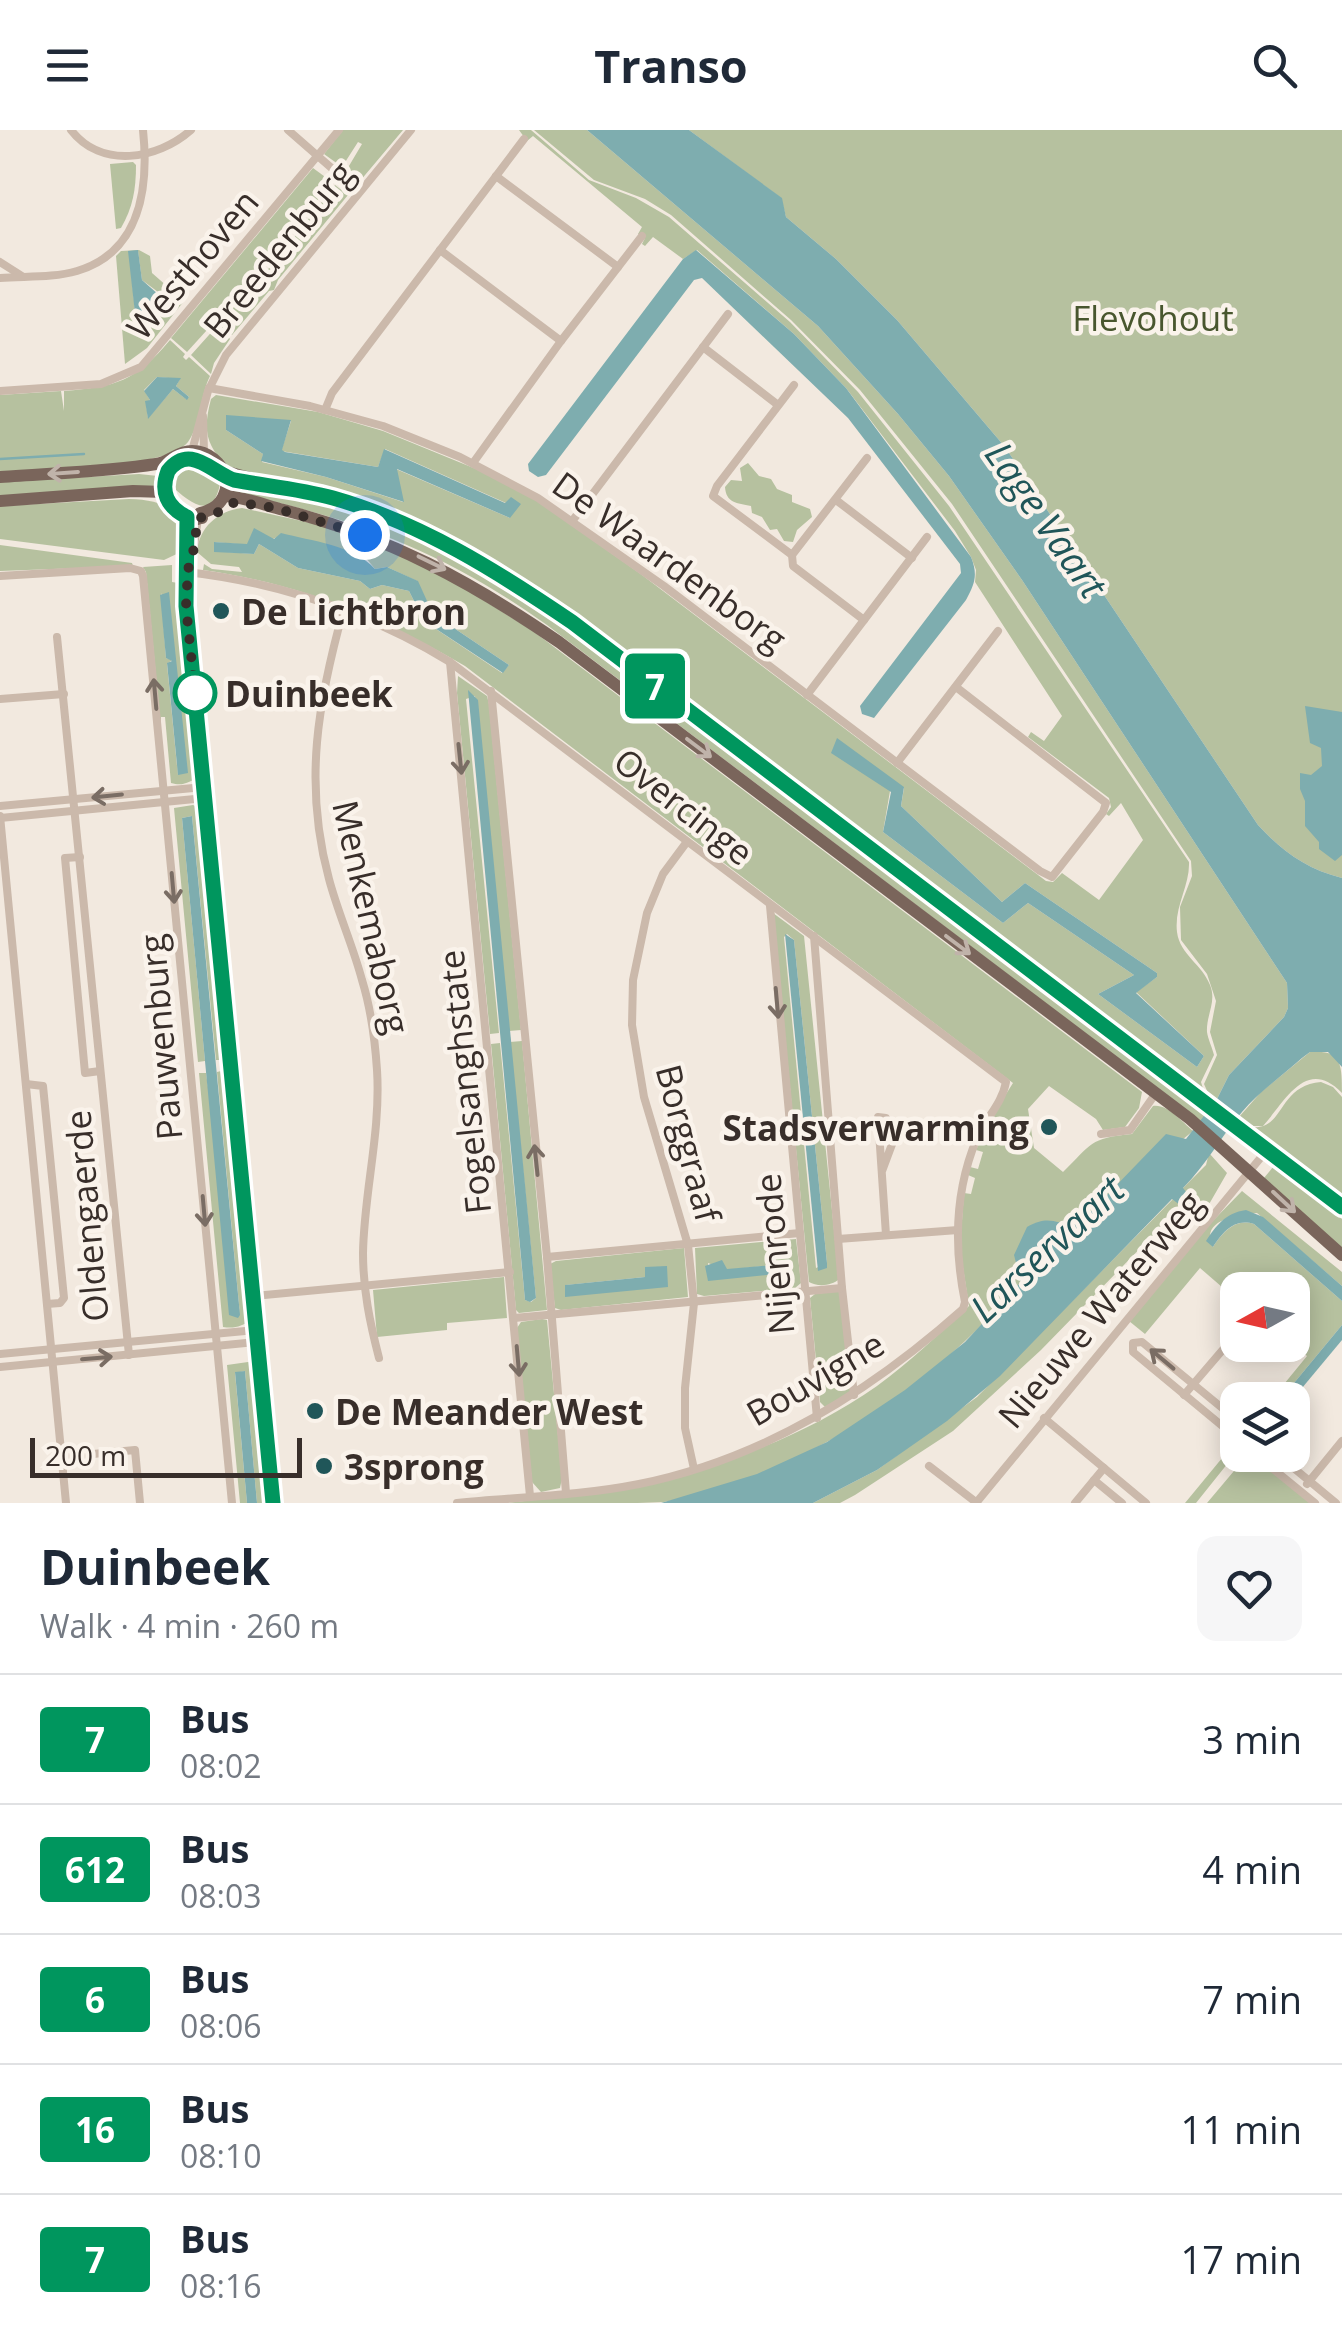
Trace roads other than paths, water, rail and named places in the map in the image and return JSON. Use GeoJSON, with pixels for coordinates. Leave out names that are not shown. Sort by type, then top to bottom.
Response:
{"type":"FeatureCollection","features":[{"type":"Feature","properties":{"kind":"main road"},"geometry":{"type":"LineString","coordinates":[[0,477],[166,467],[195,454],[226,474],[342,501],[398,521],[496,570],[572,622],[1342,1207]]}},
{"type":"Feature","properties":{"kind":"main road"},"geometry":{"type":"LineString","coordinates":[[165,495],[166,467]]}},
{"type":"Feature","properties":{"kind":"main road"},"geometry":{"type":"LineString","coordinates":[[0,501],[126,494],[133,490],[165,495],[195,516],[212,516],[227,500],[226,474]]}},
{"type":"Feature","properties":{"kind":"main road"},"geometry":{"type":"LineString","coordinates":[[227,500],[275,508],[394,545],[488,593],[1190,1119],[1342,1254]]}},
{"type":"Feature","properties":{"kind":"street"},"geometry":{"type":"LineString","coordinates":[[71,130],[82,144],[104,156],[174,144],[191,130]]}},
{"type":"Feature","properties":{"kind":"street"},"geometry":{"type":"LineString","coordinates":[[0,278],[76,271],[117,247],[137,217],[143,199],[143,130]]}},
{"type":"Feature","properties":{"kind":"street"},"geometry":{"type":"LineString","coordinates":[[288,130],[359,192]]}},
{"type":"Feature","properties":{"kind":"street","name":"Westhoven"},"geometry":{"type":"LineString","coordinates":[[0,391],[101,384],[141,367],[339,130]]}},
{"type":"Feature","properties":{"kind":"street","name":"Breedenburg"},"geometry":{"type":"LineString","coordinates":[[195,454],[202,412],[228,352],[411,130]]}},
{"type":"Feature","properties":{"kind":"street"},"geometry":{"type":"LineString","coordinates":[[325,410],[327,399],[524,139]]}},
{"type":"Feature","properties":{"kind":"street"},"geometry":{"type":"LineString","coordinates":[[496,176],[618,268]]}},
{"type":"Feature","properties":{"kind":"street"},"geometry":{"type":"LineString","coordinates":[[473,463],[642,236]]}},
{"type":"Feature","properties":{"kind":"street"},"geometry":{"type":"LineString","coordinates":[[440,250],[561,341]]}},
{"type":"Feature","properties":{"kind":"street"},"geometry":{"type":"LineString","coordinates":[[0,262],[22,276]]}},
{"type":"Feature","properties":{"kind":"street"},"geometry":{"type":"LineString","coordinates":[[572,520],[728,314]]}},
{"type":"Feature","properties":{"kind":"street"},"geometry":{"type":"LineString","coordinates":[[703,347],[778,405]]}},
{"type":"Feature","properties":{"kind":"street"},"geometry":{"type":"LineString","coordinates":[[792,554],[713,495],[794,385]]}},
{"type":"Feature","properties":{"kind":"street","name":"De Waardenborg"},"geometry":{"type":"LineString","coordinates":[[210,388],[325,410],[401,433],[473,463],[572,520],[1050,877],[1103,812],[1106,803],[956,687]]}},
{"type":"Feature","properties":{"kind":"street"},"geometry":{"type":"LineString","coordinates":[[864,620],[792,566],[792,554],[867,458]]}},
{"type":"Feature","properties":{"kind":"street"},"geometry":{"type":"LineString","coordinates":[[836,500],[912,558]]}},
{"type":"Feature","properties":{"kind":"street","name":"Pauwenburg"},"geometry":{"type":"LineString","coordinates":[[195,516],[186,606],[273,1503]]}},
{"type":"Feature","properties":{"kind":"street"},"geometry":{"type":"LineString","coordinates":[[807,695],[927,536]]}},
{"type":"Feature","properties":{"kind":"street","name":"Pauwenburg"},"geometry":{"type":"LineString","coordinates":[[0,576],[136,569],[144,582],[232,1503]]}},
{"type":"Feature","properties":{"kind":"street","name":"Overcinge"},"geometry":{"type":"LineString","coordinates":[[187,570],[241,579],[344,608],[409,637],[450,662],[1006,1082],[1004,1093]]}},
{"type":"Feature","properties":{"kind":"street","name":"Menkemaborg"},"geometry":{"type":"LineString","coordinates":[[344,608],[319,707],[314,772],[321,846],[363,983],[375,1050],[377,1128],[364,1234],[368,1320],[379,1358]]}},
{"type":"Feature","properties":{"kind":"street"},"geometry":{"type":"LineString","coordinates":[[898,763],[998,632]]}},
{"type":"Feature","properties":{"kind":"street","name":"Oldengaerde"},"geometry":{"type":"LineString","coordinates":[[57,637],[130,1354]]}},
{"type":"Feature","properties":{"kind":"street","name":"Fogelsanghstate"},"geometry":{"type":"LineString","coordinates":[[450,662],[530,1496]]}},
{"type":"Feature","properties":{"kind":"street","name":"Fogelsanghstate"},"geometry":{"type":"LineString","coordinates":[[491,691],[566,1493]]}},
{"type":"Feature","properties":{"kind":"street"},"geometry":{"type":"LineString","coordinates":[[0,700],[64,694]]}},
{"type":"Feature","properties":{"kind":"street"},"geometry":{"type":"LineString","coordinates":[[0,806],[204,787]]}},
{"type":"Feature","properties":{"kind":"street"},"geometry":{"type":"LineString","coordinates":[[66,1503],[0,817],[205,798]]}},
{"type":"Feature","properties":{"kind":"street","name":"Borggraaf"},"geometry":{"type":"LineString","coordinates":[[686,843],[664,874],[647,913],[637,950],[632,1012],[644,1096],[688,1244],[694,1303],[685,1428],[694,1468]]}},
{"type":"Feature","properties":{"kind":"street","name":"Oldengaerde"},"geometry":{"type":"LineString","coordinates":[[80,857],[65,858],[72,936],[85,1073],[100,1071]]}},
{"type":"Feature","properties":{"kind":"street","name":"Nijenrode"},"geometry":{"type":"LineString","coordinates":[[770,906],[817,1418]]}},
{"type":"Feature","properties":{"kind":"street","name":"Nijenrode"},"geometry":{"type":"LineString","coordinates":[[814,936],[854,1395]]}},
{"type":"Feature","properties":{"kind":"street"},"geometry":{"type":"LineString","coordinates":[[26,1084],[42,1086],[64,1298],[60,1303],[47,1304]]}},
{"type":"Feature","properties":{"kind":"street","name":"Bouvigne"},"geometry":{"type":"LineString","coordinates":[[457,1503],[635,1485],[694,1468],[774,1439],[817,1418],[904,1360],[963,1309],[958,1230],[965,1178],[977,1136],[1004,1093]]}},
{"type":"Feature","properties":{"kind":"street"},"geometry":{"type":"LineString","coordinates":[[1101,1134],[1130,1130],[1156,1093]]}},
{"type":"Feature","properties":{"kind":"street"},"geometry":{"type":"LineString","coordinates":[[882,1171],[894,1139],[886,1118],[878,1117],[886,1236]]}},
{"type":"Feature","properties":{"kind":"street","name":"Nieuwe Waterweg"},"geometry":{"type":"LineString","coordinates":[[977,1503],[1267,1150]]}},
{"type":"Feature","properties":{"kind":"street"},"geometry":{"type":"LineString","coordinates":[[838,1239],[958,1230]]}},
{"type":"Feature","properties":{"kind":"street"},"geometry":{"type":"LineString","coordinates":[[546,1256],[800,1233]]}},
{"type":"Feature","properties":{"kind":"street"},"geometry":{"type":"LineString","coordinates":[[253,1296],[510,1272]]}},
{"type":"Feature","properties":{"kind":"street"},"geometry":{"type":"LineString","coordinates":[[514,1318],[842,1288]]}},
{"type":"Feature","properties":{"kind":"street"},"geometry":{"type":"LineString","coordinates":[[0,1354],[256,1330]]}},
{"type":"Feature","properties":{"kind":"street"},"geometry":{"type":"LineString","coordinates":[[0,1367],[258,1342]]}},
{"type":"Feature","properties":{"kind":"street"},"geometry":{"type":"LineString","coordinates":[[1220,1407],[1142,1342],[1133,1343],[1133,1352],[1220,1424]]}},
{"type":"Feature","properties":{"kind":"street"},"geometry":{"type":"LineString","coordinates":[[1184,1395],[1220,1353]]}},
{"type":"Feature","properties":{"kind":"street"},"geometry":{"type":"LineString","coordinates":[[1044,1418],[1146,1503]]}},
{"type":"Feature","properties":{"kind":"street"},"geometry":{"type":"LineString","coordinates":[[1300,1491],[1342,1441]]}},
{"type":"Feature","properties":{"kind":"street"},"geometry":{"type":"LineString","coordinates":[[61,1456],[135,1450],[140,1503]]}},
{"type":"Feature","properties":{"kind":"street"},"geometry":{"type":"LineString","coordinates":[[929,1466],[977,1503]]}},
{"type":"Feature","properties":{"kind":"street"},"geometry":{"type":"LineString","coordinates":[[1075,1503],[1104,1468]]}},
{"type":"Feature","properties":{"kind":"street"},"geometry":{"type":"LineString","coordinates":[[1277,1472],[1315,1503]]}},
{"type":"Feature","properties":{"kind":"street"},"geometry":{"type":"LineString","coordinates":[[1299,1472],[1336,1503]]}},
{"type":"Feature","properties":{"kind":"street"},"geometry":{"type":"LineString","coordinates":[[1094,1480],[1122,1503]]}},
{"type":"Feature","properties":{"kind":"water"},"geometry":{"type":"Polygon","coordinates":[[[587,130],[689,130],[782,198],[786,217],[836,259],[897,320],[1005,447],[1258,825],[1295,858],[1342,878],[1342,1067],[1328,1052],[1310,1052],[1302,1058],[1249,1105],[1183,1188],[1195,1203],[1192,1210],[1172,1199],[1000,1376],[947,1421],[877,1470],[813,1503],[661,1503],[757,1474],[827,1442],[905,1390],[965,1342],[1021,1282],[1014,1255],[1027,1227],[1049,1220],[1080,1223],[1166,1134],[1186,1139],[1217,1099],[1229,1075],[1284,1017],[1288,1008],[1287,983],[1022,580],[949,476],[818,326],[587,130]]]}},
{"type":"Feature","properties":{"kind":"water"},"geometry":{"type":"Polygon","coordinates":[[[138,250],[142,280],[167,302],[159,316],[140,333],[128,251],[138,250]]]}},
{"type":"Feature","properties":{"kind":"water"},"geometry":{"type":"Polygon","coordinates":[[[696,250],[794,334],[846,388],[971,557],[974,579],[966,600],[874,718],[862,714],[860,706],[961,573],[960,564],[848,418],[702,278],[694,280],[546,475],[538,477],[529,471],[528,464],[683,259],[696,250]]]}},
{"type":"Feature","properties":{"kind":"water"},"geometry":{"type":"Polygon","coordinates":[[[157,377],[181,378],[176,386],[189,397],[187,400],[173,389],[148,419],[145,401],[150,400],[144,391],[157,377]]]}},
{"type":"Feature","properties":{"kind":"water"},"geometry":{"type":"Polygon","coordinates":[[[226,415],[291,420],[282,450],[285,452],[378,467],[384,449],[505,503],[511,497],[521,504],[510,518],[397,469],[404,502],[261,461],[263,454],[226,430],[226,415]]]}},
{"type":"Feature","properties":{"kind":"water"},"geometry":{"type":"Polygon","coordinates":[[[254,528],[274,539],[281,533],[331,545],[356,554],[375,569],[387,567],[418,581],[433,614],[509,665],[503,673],[424,621],[409,591],[382,585],[370,589],[360,581],[298,568],[259,544],[254,554],[214,552],[214,542],[247,544],[254,528]]]}},
{"type":"Feature","properties":{"kind":"water"},"geometry":{"type":"Polygon","coordinates":[[[169,592],[188,773],[178,775],[167,663],[172,661],[166,658],[160,595],[169,592]]]}},
{"type":"Feature","properties":{"kind":"water"},"geometry":{"type":"Polygon","coordinates":[[[468,690],[478,700],[536,1298],[530,1302],[525,1300],[468,690]]]}},
{"type":"Feature","properties":{"kind":"water"},"geometry":{"type":"Polygon","coordinates":[[[1305,706],[1342,712],[1342,855],[1335,861],[1319,849],[1319,842],[1305,826],[1300,773],[1311,775],[1322,766],[1321,748],[1310,743],[1305,706]]]}},
{"type":"Feature","properties":{"kind":"water"},"geometry":{"type":"Polygon","coordinates":[[[837,738],[904,787],[901,806],[1002,902],[1025,883],[1157,973],[1136,993],[1204,1056],[1197,1067],[1098,994],[1134,975],[1028,903],[1003,923],[883,832],[891,792],[831,753],[837,738]]]}},
{"type":"Feature","properties":{"kind":"water"},"geometry":{"type":"Polygon","coordinates":[[[192,816],[238,1318],[229,1315],[182,818],[192,816]]]}},
{"type":"Feature","properties":{"kind":"water"},"geometry":{"type":"Polygon","coordinates":[[[785,934],[794,940],[827,1263],[827,1268],[818,1271],[785,934]]]}},
{"type":"Feature","properties":{"kind":"water"},"geometry":{"type":"Polygon","coordinates":[[[1246,1210],[1263,1217],[1342,1286],[1342,1301],[1254,1224],[1235,1225],[1213,1247],[1206,1241],[1227,1217],[1246,1210]]]}},
{"type":"Feature","properties":{"kind":"water"},"geometry":{"type":"Polygon","coordinates":[[[722,1260],[727,1269],[784,1264],[786,1273],[708,1281],[705,1266],[722,1260]]]}},
{"type":"Feature","properties":{"kind":"water"},"geometry":{"type":"Polygon","coordinates":[[[667,1266],[668,1287],[565,1297],[565,1285],[645,1277],[645,1267],[667,1266]]]}},
{"type":"Feature","properties":{"kind":"water"},"geometry":{"type":"Polygon","coordinates":[[[1342,1325],[1342,1340],[1307,1382],[1295,1382],[1342,1325]]]}},
{"type":"Feature","properties":{"kind":"water"},"geometry":{"type":"Polygon","coordinates":[[[245,1371],[257,1503],[247,1503],[235,1372],[245,1371]]]}},
{"type":"Feature","properties":{"kind":"waterway"},"geometry":{"type":"LineString","coordinates":[[0,459],[84,454]]}},
{"type":"Feature","properties":{"kind":"place","name":"De Lichtbron"},"geometry":{"type":"Point","coordinates":[221,611]}},
{"type":"Feature","properties":{"kind":"place","name":"Duinbeek"},"geometry":{"type":"Point","coordinates":[195,693]}},
{"type":"Feature","properties":{"kind":"place","name":"Stadsverwarming"},"geometry":{"type":"Point","coordinates":[1049,1127]}},
{"type":"Feature","properties":{"kind":"place","name":"De Meander West"},"geometry":{"type":"Point","coordinates":[315,1411]}},
{"type":"Feature","properties":{"kind":"place","name":"3sprong"},"geometry":{"type":"Point","coordinates":[324,1466]}},
{"type":"Feature","properties":{"kind":"park label","name":"Flevohout"},"geometry":{"type":"Point","coordinates":[1153,317]}},
{"type":"Feature","properties":{"kind":"water label","name":"Lage Vaart"},"geometry":{"type":"Point","coordinates":[1047,519]}},
{"type":"Feature","properties":{"kind":"water label","name":"Larservaart"},"geometry":{"type":"Point","coordinates":[1046,1248]}}]}
